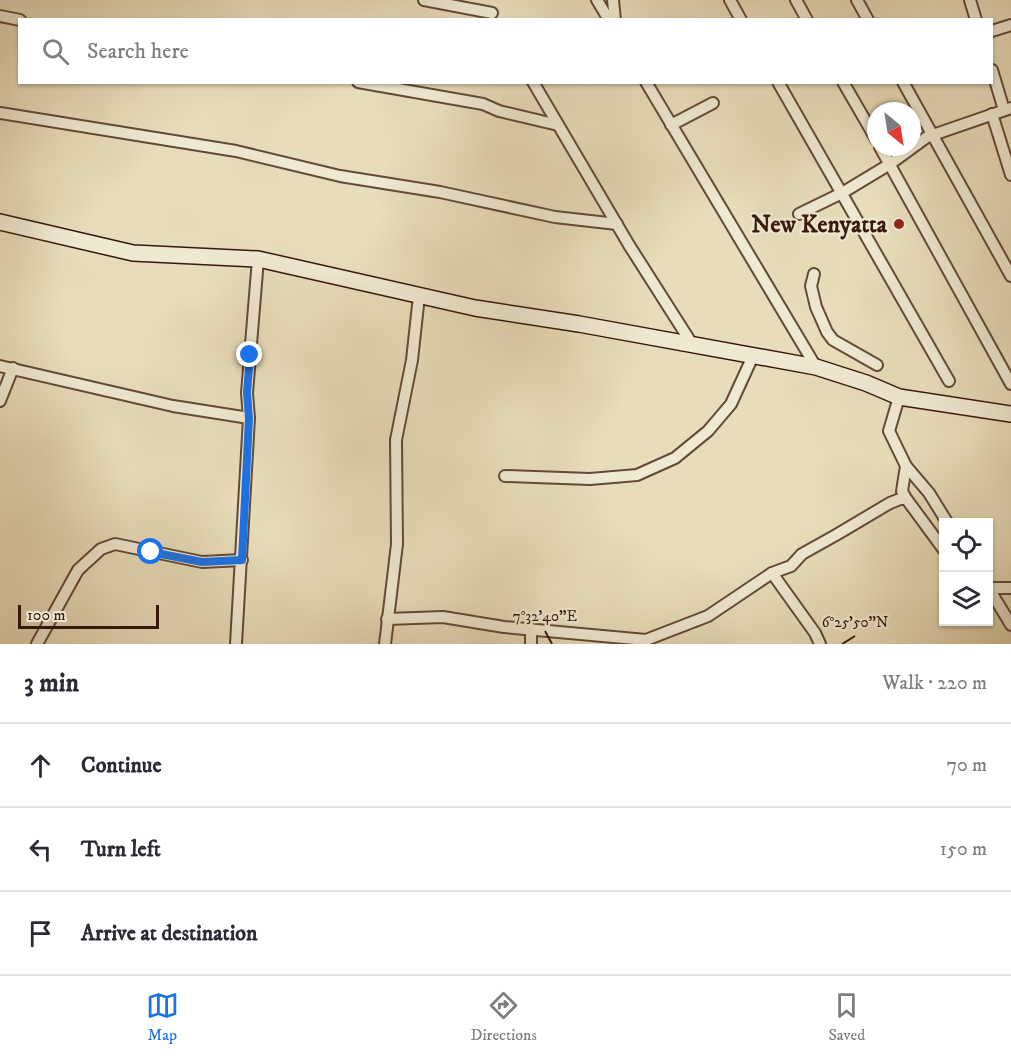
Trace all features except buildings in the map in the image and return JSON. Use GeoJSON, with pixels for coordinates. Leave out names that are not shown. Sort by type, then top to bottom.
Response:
{"type":"FeatureCollection","features":[{"type":"Feature","properties":{"kind":"street"},"geometry":{"type":"LineString","coordinates":[[424,0],[494,16]]}},
{"type":"Feature","properties":{"kind":"street"},"geometry":{"type":"LineString","coordinates":[[484,0],[494,16]]}},
{"type":"Feature","properties":{"kind":"street"},"geometry":{"type":"LineString","coordinates":[[597,0],[608,18]]}},
{"type":"Feature","properties":{"kind":"street"},"geometry":{"type":"LineString","coordinates":[[613,0],[615,18]]}},
{"type":"Feature","properties":{"kind":"street"},"geometry":{"type":"LineString","coordinates":[[729,0],[740,18]]}},
{"type":"Feature","properties":{"kind":"street"},"geometry":{"type":"LineString","coordinates":[[796,0],[806,18]]}},
{"type":"Feature","properties":{"kind":"street"},"geometry":{"type":"LineString","coordinates":[[857,0],[867,18]]}},
{"type":"Feature","properties":{"kind":"street"},"geometry":{"type":"LineString","coordinates":[[970,0],[975,18]]}},
{"type":"Feature","properties":{"kind":"street"},"geometry":{"type":"LineString","coordinates":[[0,16],[18,20]]}},
{"type":"Feature","properties":{"kind":"street"},"geometry":{"type":"LineString","coordinates":[[993,31],[1011,25]]}},
{"type":"Feature","properties":{"kind":"street"},"geometry":{"type":"LineString","coordinates":[[799,214],[842,193],[933,135],[1007,109],[993,73]]}},
{"type":"Feature","properties":{"kind":"street"},"geometry":{"type":"LineString","coordinates":[[369,84],[483,105],[558,125]]}},
{"type":"Feature","properties":{"kind":"street"},"geometry":{"type":"LineString","coordinates":[[534,84],[617,224],[692,344]]}},
{"type":"Feature","properties":{"kind":"street"},"geometry":{"type":"LineString","coordinates":[[647,84],[816,367]]}},
{"type":"Feature","properties":{"kind":"street"},"geometry":{"type":"LineString","coordinates":[[779,84],[949,381]]}},
{"type":"Feature","properties":{"kind":"street"},"geometry":{"type":"LineString","coordinates":[[844,84],[867,123]]}},
{"type":"Feature","properties":{"kind":"street"},"geometry":{"type":"LineString","coordinates":[[904,84],[1011,276]]}},
{"type":"Feature","properties":{"kind":"street"},"geometry":{"type":"LineString","coordinates":[[671,124],[713,103]]}},
{"type":"Feature","properties":{"kind":"street"},"geometry":{"type":"LineString","coordinates":[[0,113],[236,151],[340,176],[440,192],[555,217],[617,224]]}},
{"type":"Feature","properties":{"kind":"street"},"geometry":{"type":"LineString","coordinates":[[992,114],[1011,175]]}},
{"type":"Feature","properties":{"kind":"street"},"geometry":{"type":"LineString","coordinates":[[885,156],[1011,384]]}},
{"type":"Feature","properties":{"kind":"street"},"geometry":{"type":"LineString","coordinates":[[0,222],[133,253],[258,259],[419,296],[816,367],[866,382],[899,397],[1011,414]]}},
{"type":"Feature","properties":{"kind":"street"},"geometry":{"type":"LineString","coordinates":[[236,644],[249,418],[247,393],[258,259]]}},
{"type":"Feature","properties":{"kind":"street"},"geometry":{"type":"LineString","coordinates":[[814,274],[811,286],[816,307],[827,332],[833,340],[878,365]]}},
{"type":"Feature","properties":{"kind":"street"},"geometry":{"type":"LineString","coordinates":[[385,644],[397,544],[396,440],[412,360],[419,296]]}},
{"type":"Feature","properties":{"kind":"street"},"geometry":{"type":"LineString","coordinates":[[506,476],[590,479],[638,475],[675,458],[708,431],[731,404],[753,356]]}},
{"type":"Feature","properties":{"kind":"street"},"geometry":{"type":"LineString","coordinates":[[0,366],[173,406],[249,418]]}},
{"type":"Feature","properties":{"kind":"street"},"geometry":{"type":"LineString","coordinates":[[0,401],[14,368]]}},
{"type":"Feature","properties":{"kind":"street"},"geometry":{"type":"LineString","coordinates":[[899,397],[889,431],[906,466],[929,493],[945,518]]}},
{"type":"Feature","properties":{"kind":"street"},"geometry":{"type":"LineString","coordinates":[[906,466],[902,490],[939,543]]}},
{"type":"Feature","properties":{"kind":"street"},"geometry":{"type":"LineString","coordinates":[[387,619],[443,617],[531,629],[646,640],[708,616],[772,573],[791,566],[802,554],[890,503],[905,497]]}},
{"type":"Feature","properties":{"kind":"street"},"geometry":{"type":"LineString","coordinates":[[37,644],[78,570],[101,549],[115,544],[202,562],[242,560]]}},
{"type":"Feature","properties":{"kind":"street"},"geometry":{"type":"LineString","coordinates":[[772,573],[815,633],[820,644]]}},
{"type":"Feature","properties":{"kind":"street"},"geometry":{"type":"LineString","coordinates":[[993,587],[1011,588]]}},
{"type":"Feature","properties":{"kind":"street"},"geometry":{"type":"LineString","coordinates":[[993,594],[1011,625]]}},
{"type":"Feature","properties":{"kind":"street"},"geometry":{"type":"LineString","coordinates":[[531,629],[531,644]]}},
{"type":"Feature","properties":{"kind":"place","name":"New Kenyatta"},"geometry":{"type":"Point","coordinates":[899,224]}},
{"type":"Feature","properties":{"kind":"route"},"geometry":{"type":"LineString","coordinates":[[151,552],[202,562],[242,560],[250,355]]}}]}
